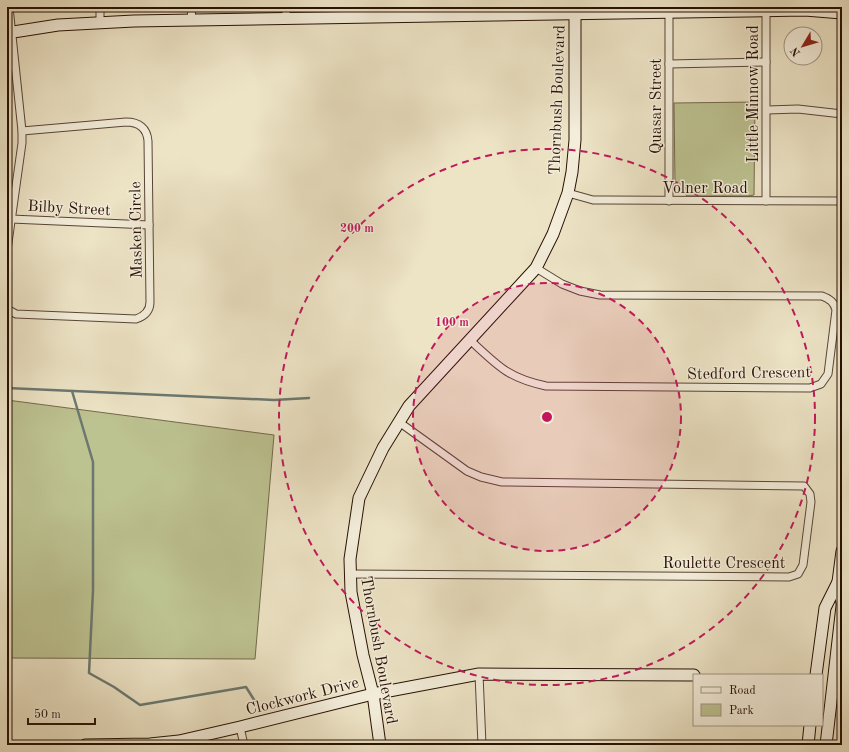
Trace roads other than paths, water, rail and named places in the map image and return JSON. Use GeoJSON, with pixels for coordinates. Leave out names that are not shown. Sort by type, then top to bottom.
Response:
{"type":"FeatureCollection","features":[{"type":"Feature","properties":{"kind":"street"},"geometry":{"type":"LineString","coordinates":[[7,250],[22,143],[22,131],[10,32],[9,7]]}},
{"type":"Feature","properties":{"kind":"street"},"geometry":{"type":"LineString","coordinates":[[100,7],[100,22]]}},
{"type":"Feature","properties":{"kind":"street"},"geometry":{"type":"LineString","coordinates":[[191,20],[192,7]]}},
{"type":"Feature","properties":{"kind":"street"},"geometry":{"type":"LineString","coordinates":[[805,10],[816,7]]}},
{"type":"Feature","properties":{"kind":"street"},"geometry":{"type":"LineString","coordinates":[[10,32],[58,25],[100,22],[191,20],[286,13],[669,9],[766,9],[842,13]]}},
{"type":"Feature","properties":{"kind":"street","name":"Quasar Street"},"geometry":{"type":"LineString","coordinates":[[669,9],[669,200]]}},
{"type":"Feature","properties":{"kind":"street","name":"Little Minnow Road"},"geometry":{"type":"LineString","coordinates":[[766,9],[766,201]]}},
{"type":"Feature","properties":{"kind":"street","name":"Thornbush Boulevard"},"geometry":{"type":"LineString","coordinates":[[380,745],[373,694],[351,592],[350,574],[358,498],[383,448],[409,406],[536,268],[553,234],[568,193],[575,140],[575,10]]}},
{"type":"Feature","properties":{"kind":"street"},"geometry":{"type":"LineString","coordinates":[[669,64],[766,62]]}},
{"type":"Feature","properties":{"kind":"street"},"geometry":{"type":"LineString","coordinates":[[767,110],[798,109],[842,114]]}},
{"type":"Feature","properties":{"kind":"street","name":"Masken Circle"},"geometry":{"type":"LineString","coordinates":[[7,309],[16,314],[136,319],[140,318],[148,311],[150,302],[147,134],[141,126],[134,122],[22,131]]}},
{"type":"Feature","properties":{"kind":"street","name":"Volner Road"},"geometry":{"type":"LineString","coordinates":[[568,193],[592,200],[842,202]]}},
{"type":"Feature","properties":{"kind":"street","name":"Bilby Street"},"geometry":{"type":"LineString","coordinates":[[11,218],[149,225]]}},
{"type":"Feature","properties":{"kind":"street","name":"Stedford Crescent"},"geometry":{"type":"LineString","coordinates":[[470,340],[492,361],[514,377],[546,386],[810,388],[821,384],[828,374],[836,310],[835,305],[822,296],[600,295],[580,291],[562,284],[536,268]]}},
{"type":"Feature","properties":{"kind":"street","name":"Roulette Crescent"},"geometry":{"type":"LineString","coordinates":[[350,574],[789,577],[798,574],[803,565],[811,502],[810,494],[804,486],[502,482],[481,477],[467,471],[399,422]]}},
{"type":"Feature","properties":{"kind":"street"},"geometry":{"type":"LineString","coordinates":[[842,551],[838,582],[842,602]]}},
{"type":"Feature","properties":{"kind":"street"},"geometry":{"type":"LineString","coordinates":[[816,674],[825,608],[838,582]]}},
{"type":"Feature","properties":{"kind":"street"},"geometry":{"type":"LineString","coordinates":[[826,745],[838,676],[842,606]]}},
{"type":"Feature","properties":{"kind":"street"},"geometry":{"type":"LineString","coordinates":[[479,674],[482,745]]}},
{"type":"Feature","properties":{"kind":"street","name":"Clockwork Drive"},"geometry":{"type":"LineString","coordinates":[[85,745],[150,744],[179,741],[373,694],[479,674],[693,675]]}},
{"type":"Feature","properties":{"kind":"street"},"geometry":{"type":"LineString","coordinates":[[823,676],[838,676]]}},
{"type":"Feature","properties":{"kind":"street"},"geometry":{"type":"LineString","coordinates":[[808,745],[810,726]]}},
{"type":"Feature","properties":{"kind":"street"},"geometry":{"type":"LineString","coordinates":[[240,727],[244,745]]}},
{"type":"Feature","properties":{"kind":"waterway"},"geometry":{"type":"LineString","coordinates":[[7,388],[274,400],[309,398]]}},
{"type":"Feature","properties":{"kind":"waterway"},"geometry":{"type":"LineString","coordinates":[[72,391],[93,462],[93,590],[89,673],[114,687],[140,705],[246,687],[258,706]]}}]}
